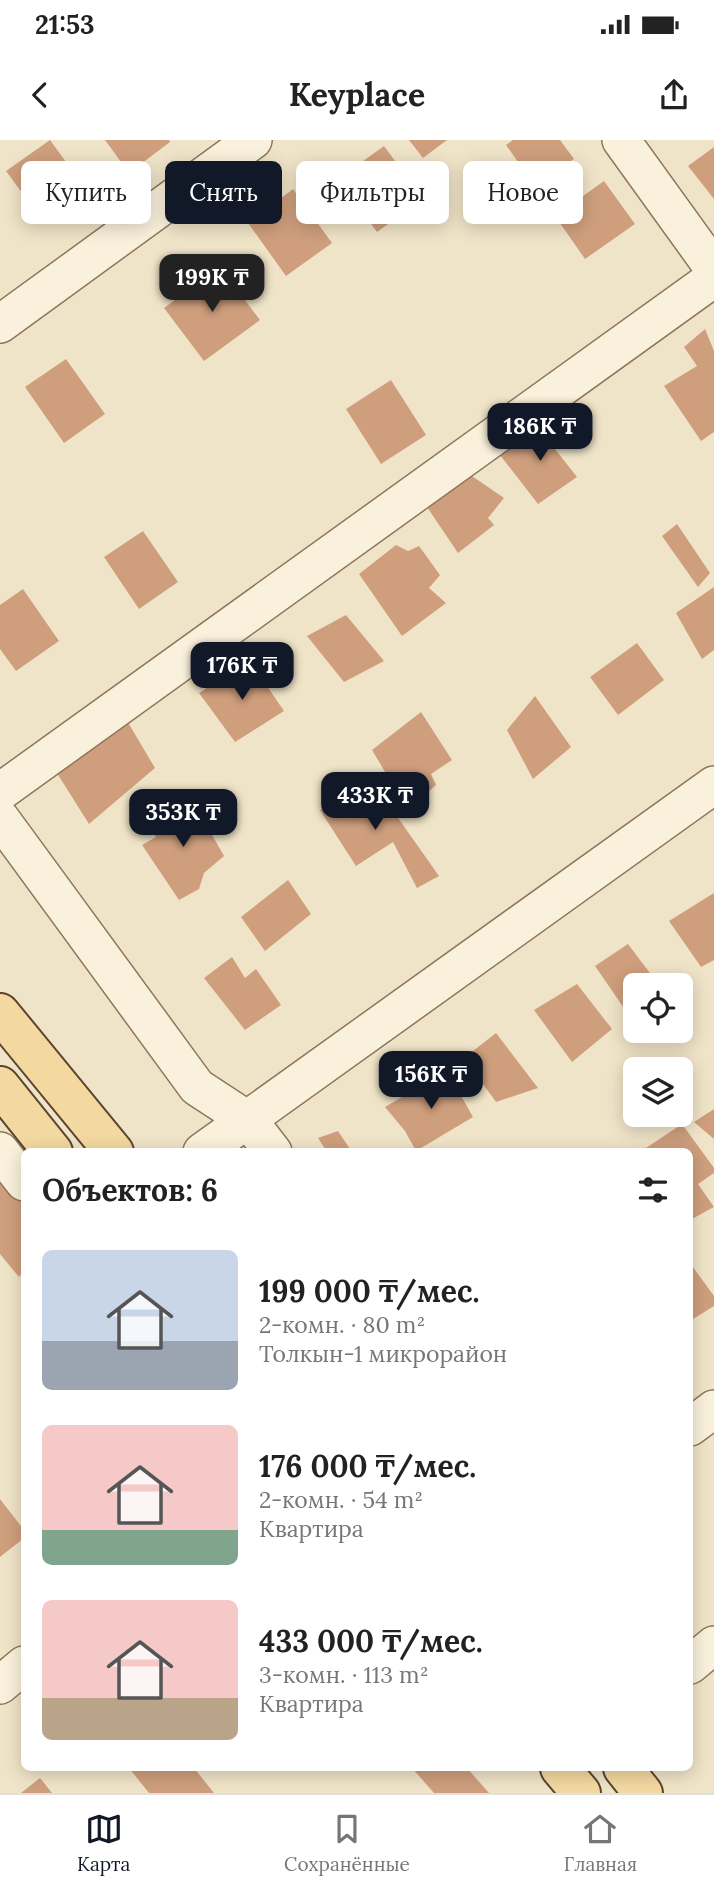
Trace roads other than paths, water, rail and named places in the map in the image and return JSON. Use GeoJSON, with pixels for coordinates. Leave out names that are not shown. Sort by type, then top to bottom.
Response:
{"type":"FeatureCollection","features":[{"type":"Feature","properties":{"kind":"main road"},"geometry":{"type":"LineString","coordinates":[[0,1013],[111,1148]]}},
{"type":"Feature","properties":{"kind":"main road"},"geometry":{"type":"LineString","coordinates":[[0,1086],[50,1148]]}},
{"type":"Feature","properties":{"kind":"main road"},"geometry":{"type":"LineString","coordinates":[[625,1771],[643,1793]]}},
{"type":"Feature","properties":{"kind":"street"},"geometry":{"type":"LineString","coordinates":[[0,324],[253,140]]}},
{"type":"Feature","properties":{"kind":"street"},"geometry":{"type":"LineString","coordinates":[[621,140],[714,269]]}},
{"type":"Feature","properties":{"kind":"street"},"geometry":{"type":"LineString","coordinates":[[0,792],[714,278]]}},
{"type":"Feature","properties":{"kind":"street"},"geometry":{"type":"LineString","coordinates":[[208,1148],[714,785]]}},
{"type":"Feature","properties":{"kind":"street"},"geometry":{"type":"LineString","coordinates":[[0,818],[197,1087],[249,1121],[270,1148]]}},
{"type":"Feature","properties":{"kind":"street"},"geometry":{"type":"LineString","coordinates":[[0,1151],[21,1178]]}},
{"type":"Feature","properties":{"kind":"street"},"geometry":{"type":"LineString","coordinates":[[693,1425],[714,1409]]}},
{"type":"Feature","properties":{"kind":"street"},"geometry":{"type":"LineString","coordinates":[[693,1662],[714,1645]]}},
{"type":"Feature","properties":{"kind":"street"},"geometry":{"type":"LineString","coordinates":[[0,1685],[21,1668]]}}]}
